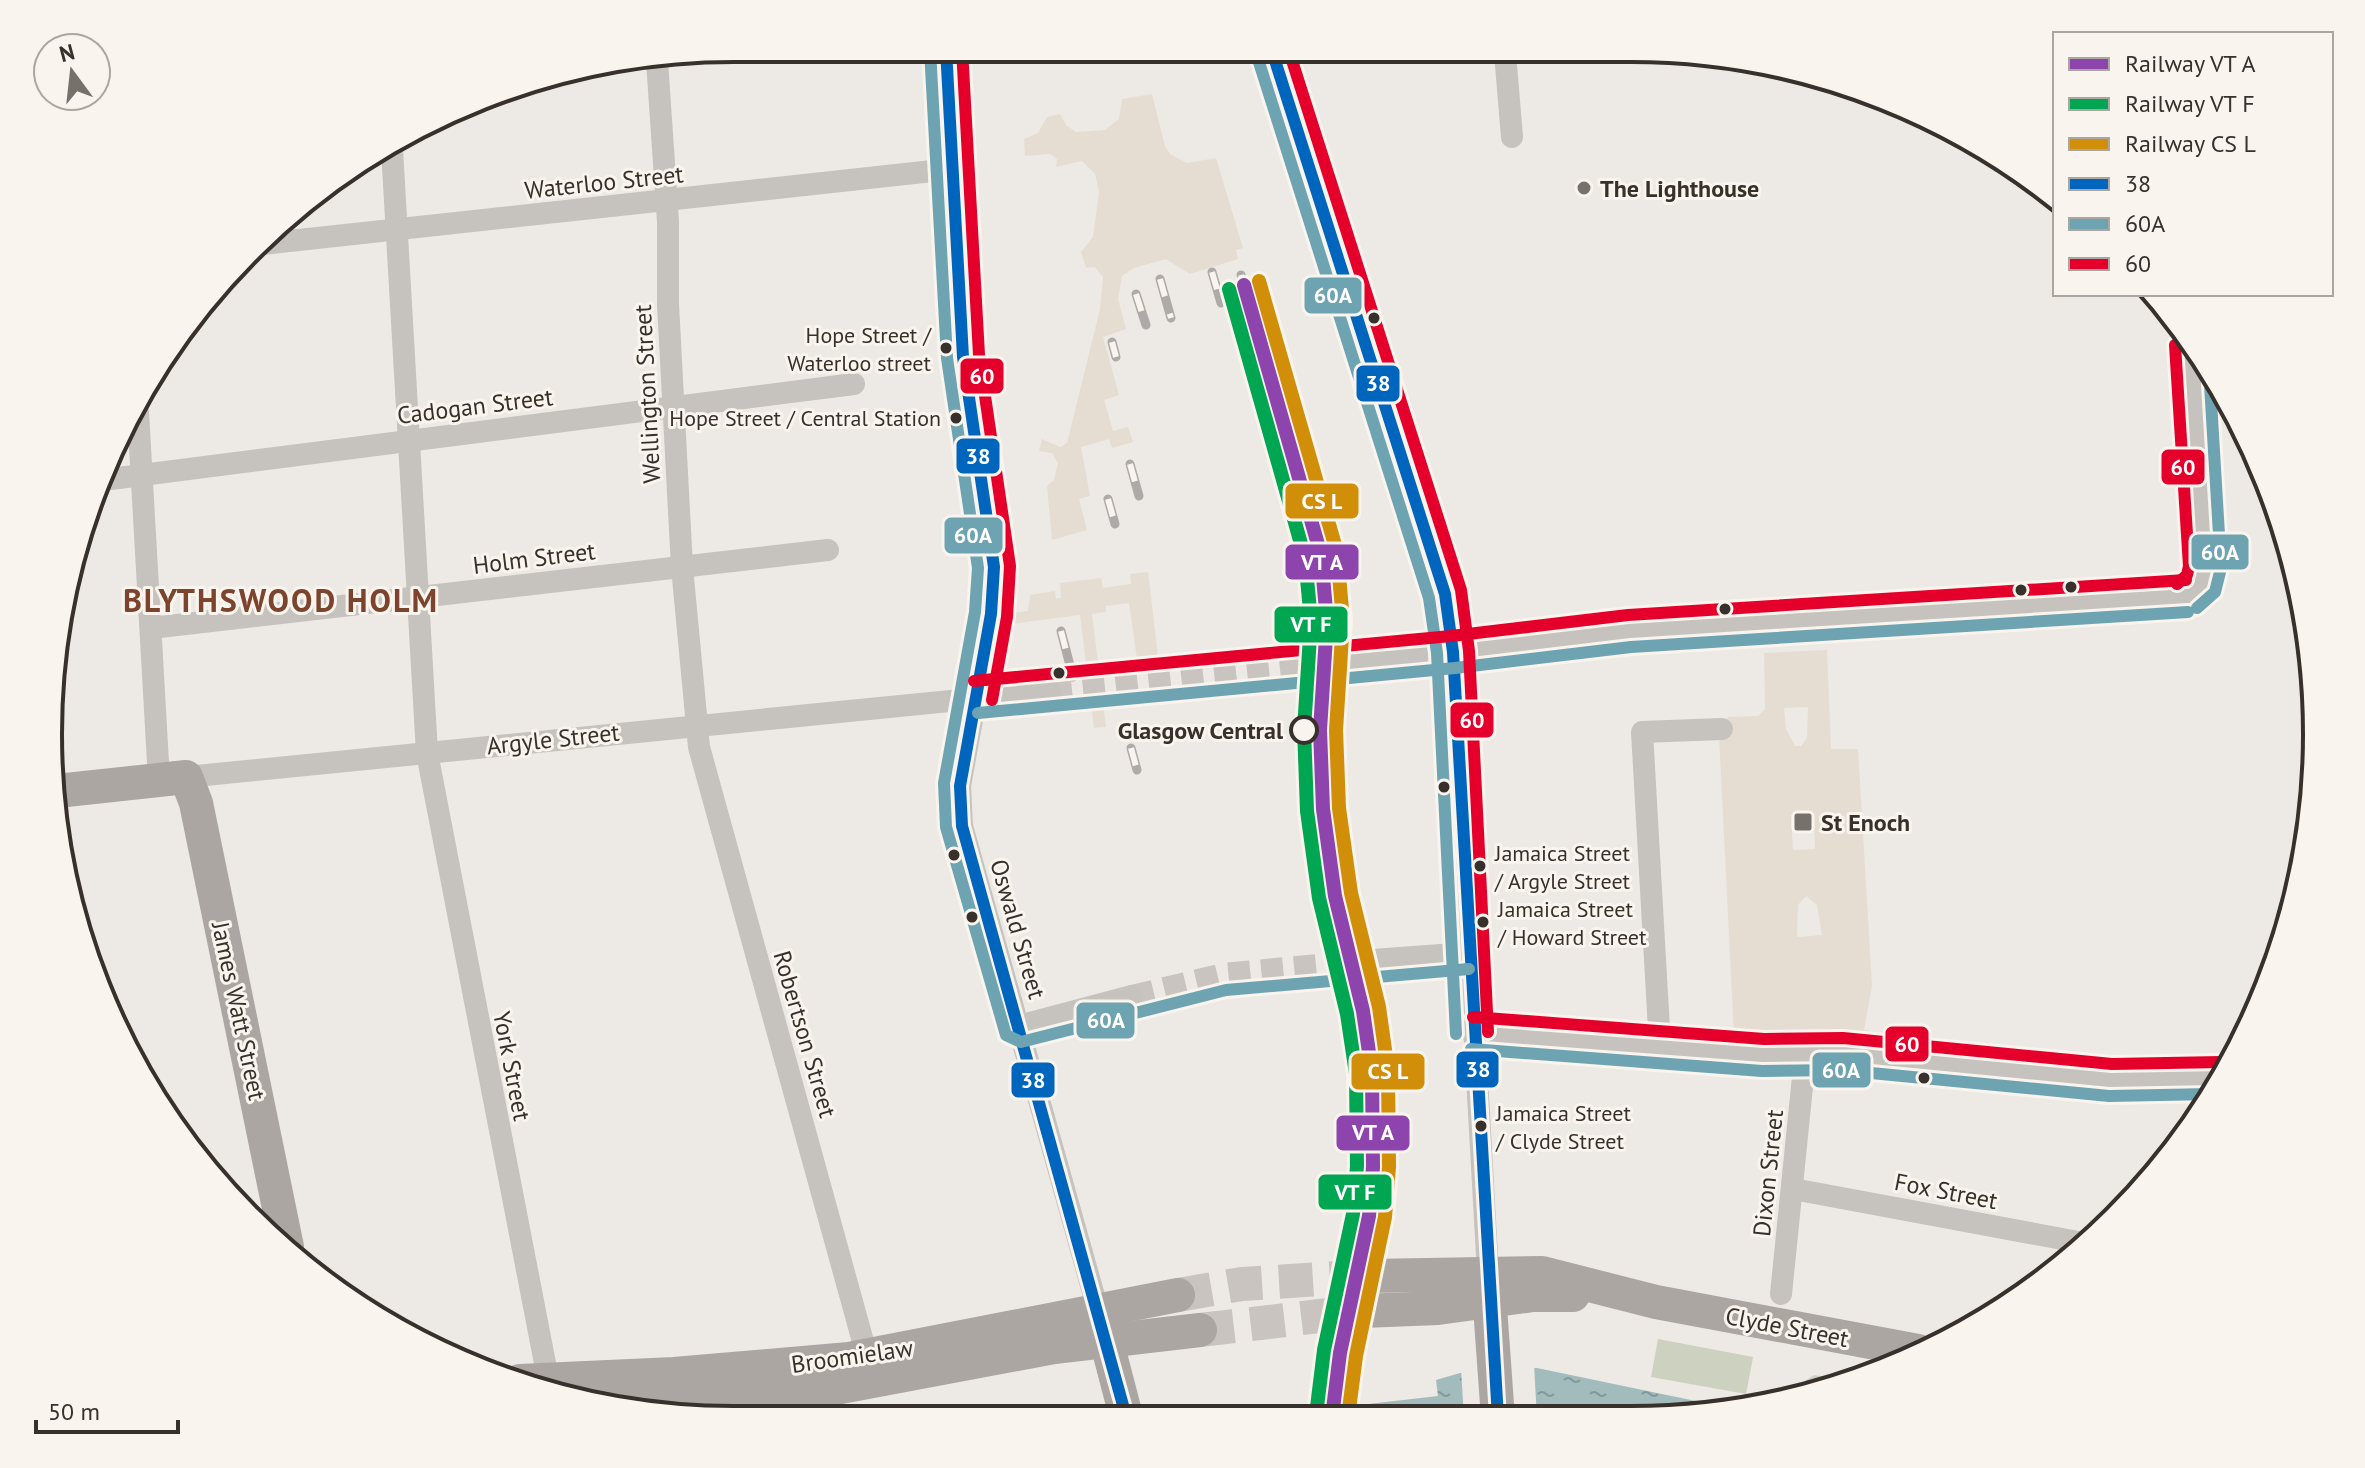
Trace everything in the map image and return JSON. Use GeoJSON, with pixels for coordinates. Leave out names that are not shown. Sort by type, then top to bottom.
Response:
{"type":"FeatureCollection","features":[{"type":"Feature","properties":{"kind":"main road","name":"Argyle Street"},"geometry":{"type":"LineString","coordinates":[[64,790],[172,779]]}},
{"type":"Feature","properties":{"kind":"main road","name":"James Watt Street"},"geometry":{"type":"LineString","coordinates":[[172,779],[196,803],[284,1232]]}},
{"type":"Feature","properties":{"kind":"main road","name":"Clyde Street"},"geometry":{"type":"LineString","coordinates":[[1489,1287],[1542,1273],[1656,1302],[1903,1348]]}},
{"type":"Feature","properties":{"kind":"main road"},"geometry":{"type":"LineString","coordinates":[[1369,1276],[1489,1287]]}},
{"type":"Feature","properties":{"kind":"main road"},"geometry":{"type":"LineString","coordinates":[[1362,1311],[1489,1287]]}},
{"type":"Feature","properties":{"kind":"main road"},"geometry":{"type":"LineString","coordinates":[[1489,1287],[1497,1406]]}},
{"type":"Feature","properties":{"kind":"main road","name":"Clyde Street"},"geometry":{"type":"LineString","coordinates":[[1489,1287],[1544,1295],[1656,1302]]}},
{"type":"Feature","properties":{"kind":"main road","name":"Broomielaw"},"geometry":{"type":"LineString","coordinates":[[674,1403],[830,1389],[1054,1347],[1178,1295]]}},
{"type":"Feature","properties":{"kind":"main road","name":"Broomielaw"},"geometry":{"type":"LineString","coordinates":[[556,1382],[781,1367],[1102,1325],[1200,1330]]}},
{"type":"Feature","properties":{"kind":"main road"},"geometry":{"type":"LineString","coordinates":[[1102,1325],[1123,1406]]}},
{"type":"Feature","properties":{"kind":"street","name":"Oswald Street"},"geometry":{"type":"LineString","coordinates":[[947,62],[963,357],[994,567],[993,605],[960,786],[962,826],[1102,1325]]}},
{"type":"Feature","properties":{"kind":"street"},"geometry":{"type":"LineString","coordinates":[[1276,62],[1445,594],[1453,652],[1472,1033],[1489,1287]]}},
{"type":"Feature","properties":{"kind":"street"},"geometry":{"type":"LineString","coordinates":[[1506,62],[1512,137]]}},
{"type":"Feature","properties":{"kind":"street","name":"Wellington Street"},"geometry":{"type":"LineString","coordinates":[[657,67],[682,567],[696,724]]}},
{"type":"Feature","properties":{"kind":"street","name":"York Street"},"geometry":{"type":"LineString","coordinates":[[392,155],[427,753],[538,1376]]}},
{"type":"Feature","properties":{"kind":"street","name":"Waterloo Street"},"geometry":{"type":"LineString","coordinates":[[277,242],[951,169]]}},
{"type":"Feature","properties":{"kind":"street"},"geometry":{"type":"LineString","coordinates":[[1330,661],[1453,652],[1506,643],[1776,619],[2187,596],[2201,584],[2205,567],[2192,365]]}},
{"type":"Feature","properties":{"kind":"street","name":"Cadogan Street"},"geometry":{"type":"LineString","coordinates":[[112,479],[854,384]]}},
{"type":"Feature","properties":{"kind":"street"},"geometry":{"type":"LineString","coordinates":[[139,423],[151,628],[172,779]]}},
{"type":"Feature","properties":{"kind":"street","name":"Holm Street"},"geometry":{"type":"LineString","coordinates":[[151,628],[828,550]]}},
{"type":"Feature","properties":{"kind":"street","name":"Argyle Street"},"geometry":{"type":"LineString","coordinates":[[172,779],[696,724],[1050,691]]}},
{"type":"Feature","properties":{"kind":"street","name":"Robertson Street"},"geometry":{"type":"LineString","coordinates":[[696,724],[702,761],[867,1356]]}},
{"type":"Feature","properties":{"kind":"street"},"geometry":{"type":"LineString","coordinates":[[1660,1047],[1642,732],[1722,729]]}},
{"type":"Feature","properties":{"kind":"street"},"geometry":{"type":"LineString","coordinates":[[1359,961],[1468,953]]}},
{"type":"Feature","properties":{"kind":"street"},"geometry":{"type":"LineString","coordinates":[[1019,1026],[1132,996]]}},
{"type":"Feature","properties":{"kind":"street"},"geometry":{"type":"LineString","coordinates":[[1472,1033],[1805,1057],[1841,1054],[2111,1080],[2208,1078]]}},
{"type":"Feature","properties":{"kind":"street","name":"Dixon Street"},"geometry":{"type":"LineString","coordinates":[[1781,1294],[1805,1057]]}},
{"type":"Feature","properties":{"kind":"street","name":"Fox Street"},"geometry":{"type":"LineString","coordinates":[[1793,1189],[2072,1241]]}},
{"type":"Feature","properties":{"kind":"green space"},"geometry":{"type":"Polygon","coordinates":[[[1658,1339],[1753,1357],[1746,1394],[1651,1377],[1658,1339]]]}},
{"type":"Feature","properties":{"kind":"green space"},"geometry":{"type":"Polygon","coordinates":[[[1814,1375],[1826,1377],[1805,1383],[1814,1375]]]}},
{"type":"Feature","properties":{"kind":"shaded area"},"geometry":{"type":"Polygon","coordinates":[[[1152,94],[1165,146],[1170,154],[1187,163],[1216,158],[1243,248],[1236,250],[1238,259],[1190,274],[1166,259],[1134,268],[1122,276],[1118,299],[1126,329],[1103,337],[1119,395],[1104,400],[1113,431],[1128,427],[1133,442],[1112,448],[1109,439],[1081,447],[1090,496],[1079,499],[1087,530],[1052,540],[1047,486],[1054,480],[1058,463],[1052,453],[1039,451],[1042,439],[1060,447],[1067,443],[1100,309],[1103,277],[1095,267],[1086,268],[1081,252],[1093,237],[1099,192],[1095,174],[1082,161],[1056,167],[1057,159],[1050,154],[1025,156],[1024,139],[1038,133],[1047,117],[1060,114],[1066,125],[1076,132],[1105,130],[1119,119],[1122,99],[1152,94]]]}},
{"type":"Feature","properties":{"kind":"shaded area"},"geometry":{"type":"Polygon","coordinates":[[[1148,572],[1158,656],[1137,659],[1129,603],[1106,606],[1106,612],[1092,614],[1106,727],[1094,728],[1080,615],[994,626],[1001,693],[987,694],[982,617],[1028,611],[1030,595],[1055,591],[1056,598],[1061,598],[1060,583],[1101,578],[1103,588],[1131,584],[1130,574],[1148,572]]]}},
{"type":"Feature","properties":{"kind":"shaded area"},"geometry":{"type":"Polygon","coordinates":[[[1827,650],[1831,749],[1858,749],[1872,986],[1864,1030],[1870,1031],[1871,1041],[1734,1036],[1719,735],[1728,717],[1758,716],[1765,709],[1764,653],[1827,650]],[[1808,707],[1784,708],[1786,729],[1795,746],[1801,746],[1807,738],[1808,707]],[[1814,814],[1791,815],[1793,850],[1815,849],[1814,814]],[[1806,896],[1798,905],[1797,937],[1822,935],[1817,905],[1806,896]]]}},
{"type":"Feature","properties":{"kind":"water"},"geometry":{"type":"Polygon","coordinates":[[[1537,1368],[1701,1402],[1631,1406],[1351,1406],[1438,1396],[1436,1380],[1460,1373],[1537,1368]]]}},
{"type":"Feature","properties":{"kind":"pier"},"geometry":{"type":"Polygon","coordinates":[[[1534,1364],[1536,1406],[1463,1406],[1461,1369],[1534,1364]]]}},
{"type":"Feature","properties":{"kind":"pier"},"geometry":{"type":"Polygon","coordinates":[[[1349,1402],[1349,1406],[1314,1406],[1349,1402]]]}},
{"type":"Feature","properties":{"kind":"tunnel"},"geometry":{"type":"LineString","coordinates":[[1050,691],[1330,661]]}},
{"type":"Feature","properties":{"kind":"tunnel"},"geometry":{"type":"LineString","coordinates":[[1132,996],[1223,974],[1359,961]]}},
{"type":"Feature","properties":{"kind":"tunnel"},"geometry":{"type":"LineString","coordinates":[[1178,1295],[1242,1284],[1369,1276]]}},
{"type":"Feature","properties":{"kind":"tunnel"},"geometry":{"type":"LineString","coordinates":[[1200,1330],[1362,1311]]}},
{"type":"Feature","properties":{"kind":"railway"},"geometry":{"type":"LineString","coordinates":[[1212,272],[1221,303]]}},
{"type":"Feature","properties":{"kind":"railway"},"geometry":{"type":"LineString","coordinates":[[1241,275],[1244,285]]}},
{"type":"Feature","properties":{"kind":"railway"},"geometry":{"type":"LineString","coordinates":[[1160,279],[1171,318]]}},
{"type":"Feature","properties":{"kind":"railway"},"geometry":{"type":"LineString","coordinates":[[1136,294],[1146,325]]}},
{"type":"Feature","properties":{"kind":"railway"},"geometry":{"type":"LineString","coordinates":[[1112,342],[1116,357]]}},
{"type":"Feature","properties":{"kind":"railway"},"geometry":{"type":"LineString","coordinates":[[1130,464],[1139,496]]}},
{"type":"Feature","properties":{"kind":"railway"},"geometry":{"type":"LineString","coordinates":[[1108,499],[1115,524]]}},
{"type":"Feature","properties":{"kind":"railway"},"geometry":{"type":"LineString","coordinates":[[1061,631],[1073,677]]}},
{"type":"Feature","properties":{"kind":"railway"},"geometry":{"type":"LineString","coordinates":[[1131,748],[1137,770]]}},
{"type":"Feature","properties":{"kind":"transit line","name":"60A"},"geometry":{"type":"LineString","coordinates":[[931,62],[947,358],[978,568],[975,612],[944,783],[946,827],[1006,1035],[1021,1042],[1226,990],[1469,969]]}},
{"type":"Feature","properties":{"kind":"transit line","name":"38"},"geometry":{"type":"LineString","coordinates":[[947,62],[963,357],[994,567],[991,614],[960,786],[962,826],[1123,1406]]}},
{"type":"Feature","properties":{"kind":"transit line","name":"60"},"geometry":{"type":"LineString","coordinates":[[963,62],[979,355],[1010,566],[1007,617],[992,700]]}},
{"type":"Feature","properties":{"kind":"transit line","name":"60A"},"geometry":{"type":"LineString","coordinates":[[1259,62],[1429,598],[1437,653],[1456,1034]]}},
{"type":"Feature","properties":{"kind":"transit line","name":"38"},"geometry":{"type":"LineString","coordinates":[[1276,62],[1445,594],[1453,652],[1497,1406]]}},
{"type":"Feature","properties":{"kind":"transit line","name":"60"},"geometry":{"type":"LineString","coordinates":[[1293,62],[1461,590],[1469,651],[1488,1032]]}},
{"type":"Feature","properties":{"kind":"transit line"},"geometry":{"type":"LineString","coordinates":[[1259,281],[1337,552],[1343,621],[1336,730],[1339,808],[1351,893],[1379,1007],[1388,1071],[1389,1167],[1385,1217],[1356,1356],[1349,1406]]}},
{"type":"Feature","properties":{"kind":"transit line"},"geometry":{"type":"LineString","coordinates":[[1244,285],[1321,555],[1327,621],[1320,730],[1323,809],[1335,896],[1363,1011],[1372,1073],[1373,1167],[1369,1216],[1340,1353],[1333,1406]]}},
{"type":"Feature","properties":{"kind":"transit line"},"geometry":{"type":"LineString","coordinates":[[1229,289],[1305,558],[1311,621],[1304,729],[1307,811],[1319,898],[1347,1014],[1356,1074],[1357,1166],[1353,1214],[1324,1350],[1317,1406]]}},
{"type":"Feature","properties":{"kind":"transit line","name":"60"},"geometry":{"type":"LineString","coordinates":[[2175,345],[2189,566],[2187,575],[2177,584]]}},
{"type":"Feature","properties":{"kind":"transit line","name":"60A"},"geometry":{"type":"LineString","coordinates":[[2197,608],[2215,592],[2221,568],[2211,394]]}},
{"type":"Feature","properties":{"kind":"transit line","name":"60"},"geometry":{"type":"LineString","coordinates":[[974,681],[1451,636],[1628,615],[2186,580]]}},
{"type":"Feature","properties":{"kind":"transit line","name":"60A"},"geometry":{"type":"LineString","coordinates":[[978,713],[1455,668],[1631,647],[2188,612]]}},
{"type":"Feature","properties":{"kind":"transit line","name":"60"},"geometry":{"type":"LineString","coordinates":[[1473,1017],[1764,1039],[1843,1038],[2112,1064],[2217,1062]]}},
{"type":"Feature","properties":{"kind":"transit line","name":"60A"},"geometry":{"type":"LineString","coordinates":[[1471,1049],[1762,1071],[1840,1070],[2109,1096],[2198,1094]]}},
{"type":"Feature","properties":{"kind":"place","name":"The Lighthouse"},"geometry":{"type":"Point","coordinates":[1584,188]}},
{"type":"Feature","properties":{"kind":"place","name":"Hope Street / Waterloo street"},"geometry":{"type":"Point","coordinates":[946,348]}},
{"type":"Feature","properties":{"kind":"place","name":"Hope Street / Central Station"},"geometry":{"type":"Point","coordinates":[956,418]}},
{"type":"Feature","properties":{"kind":"place","name":"Glasgow Central"},"geometry":{"type":"Point","coordinates":[1304,730]}},
{"type":"Feature","properties":{"kind":"place","name":"St Enoch"},"geometry":{"type":"Point","coordinates":[1803,822]}},
{"type":"Feature","properties":{"kind":"place","name":"Jamaica Street / Argyle Street"},"geometry":{"type":"Point","coordinates":[1480,866]}},
{"type":"Feature","properties":{"kind":"place","name":"Jamaica Street / Howard Street"},"geometry":{"type":"Point","coordinates":[1483,922]}},
{"type":"Feature","properties":{"kind":"place","name":"Jamaica Street / Clyde Street"},"geometry":{"type":"Point","coordinates":[1481,1126]}},
{"type":"Feature","properties":{"kind":"district","name":"BLYTHSWOOD HOLM"},"geometry":{"type":"Point","coordinates":[281,600]}}]}
